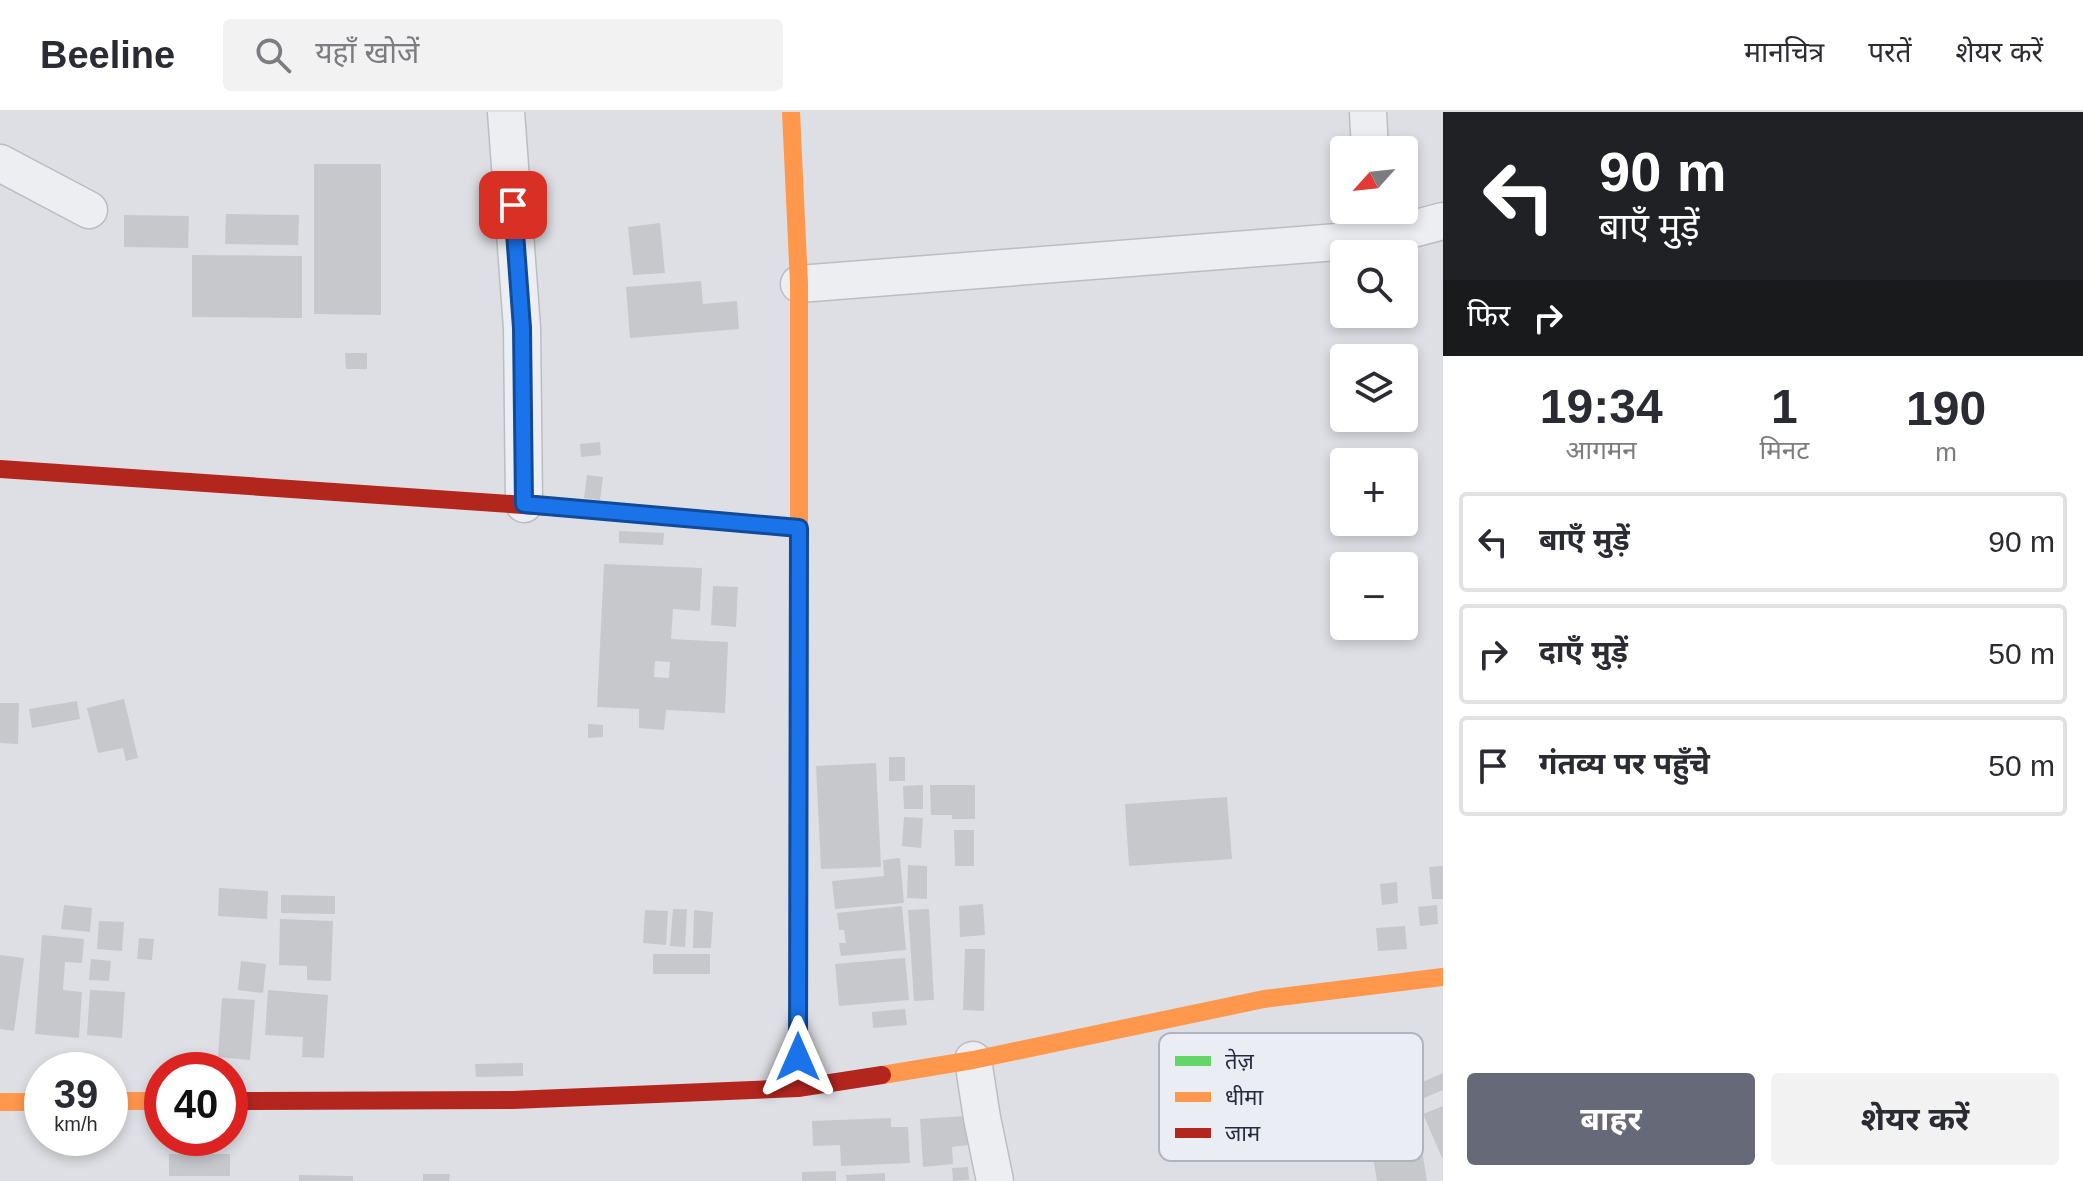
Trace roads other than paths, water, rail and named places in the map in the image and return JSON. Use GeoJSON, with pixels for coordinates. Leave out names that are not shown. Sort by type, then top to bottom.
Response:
{"type":"FeatureCollection","features":[{"type":"Feature","properties":{"kind":"street"},"geometry":{"type":"LineString","coordinates":[[506,112],[522,328],[524,504]]}},
{"type":"Feature","properties":{"kind":"street"},"geometry":{"type":"LineString","coordinates":[[791,112],[799,284],[798,1088]]}},
{"type":"Feature","properties":{"kind":"street"},"geometry":{"type":"LineString","coordinates":[[1368,112],[1369,136]]}},
{"type":"Feature","properties":{"kind":"street"},"geometry":{"type":"LineString","coordinates":[[0,163],[89,210]]}},
{"type":"Feature","properties":{"kind":"street"},"geometry":{"type":"LineString","coordinates":[[1418,222],[1443,221]]}},
{"type":"Feature","properties":{"kind":"street"},"geometry":{"type":"LineString","coordinates":[[799,284],[1374,224]]}},
{"type":"Feature","properties":{"kind":"street"},"geometry":{"type":"LineString","coordinates":[[0,469],[524,504],[799,528]]}},
{"type":"Feature","properties":{"kind":"street"},"geometry":{"type":"LineString","coordinates":[[248,1101],[513,1100],[798,1088],[973,1060],[1264,999],[1443,977]]}},
{"type":"Feature","properties":{"kind":"street"},"geometry":{"type":"LineString","coordinates":[[973,1060],[995,1181]]}},
{"type":"Feature","properties":{"kind":"street"},"geometry":{"type":"LineString","coordinates":[[0,1102],[24,1102]]}}]}
